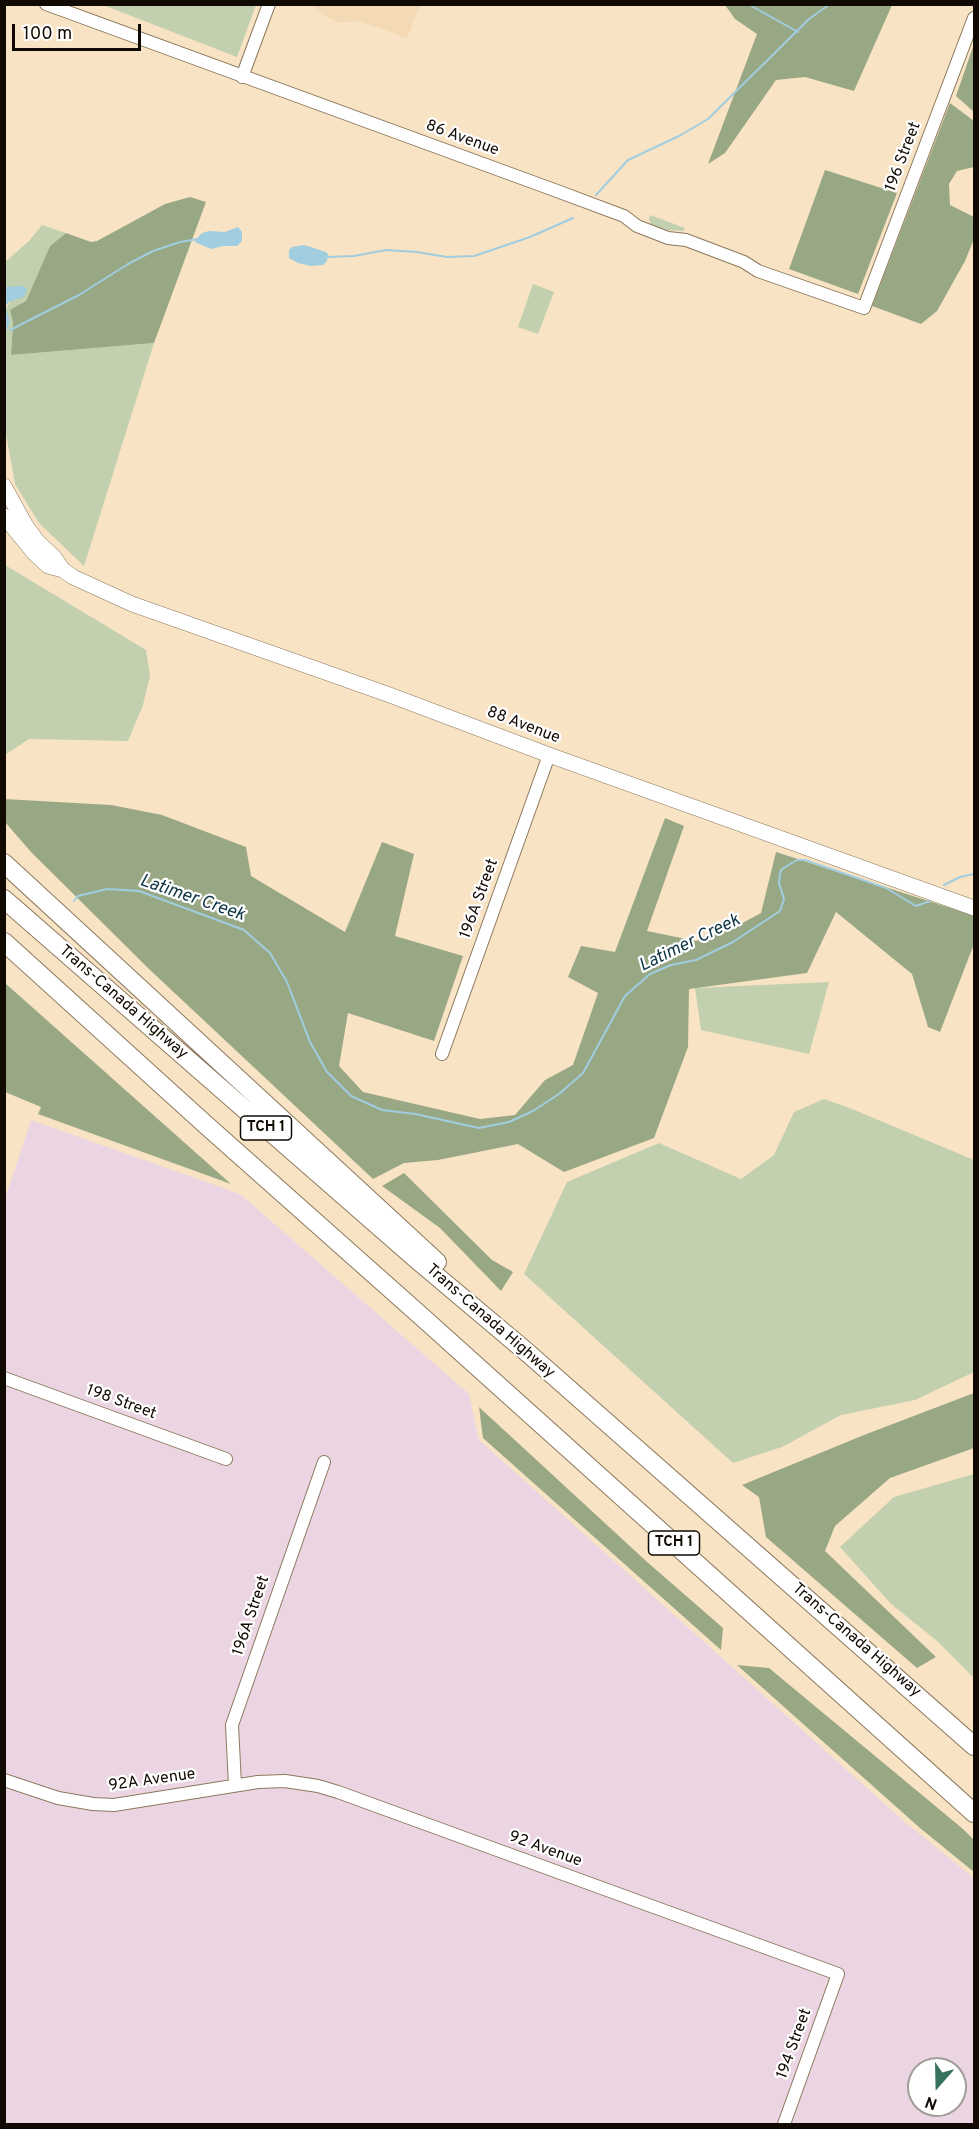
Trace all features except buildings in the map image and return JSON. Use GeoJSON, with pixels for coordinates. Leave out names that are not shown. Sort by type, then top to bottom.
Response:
{"type":"FeatureCollection","features":[{"type":"Feature","properties":{"kind":"highway"},"geometry":{"type":"LineString","coordinates":[[4,863],[423,1248],[529,1354]]}},
{"type":"Feature","properties":{"kind":"highway","name":"Trans-Canada Highway"},"geometry":{"type":"LineString","coordinates":[[4,899],[415,1258],[529,1354],[975,1746]]}},
{"type":"Feature","properties":{"kind":"highway","name":"Trans-Canada Highway"},"geometry":{"type":"LineString","coordinates":[[4,942],[975,1811]]}},
{"type":"Feature","properties":{"kind":"highway"},"geometry":{"type":"LineString","coordinates":[[4,956],[135,1061]]}},
{"type":"Feature","properties":{"kind":"main road"},"geometry":{"type":"LineString","coordinates":[[4,486],[26,526],[63,570]]}},
{"type":"Feature","properties":{"kind":"main road","name":"88 Avenue"},"geometry":{"type":"LineString","coordinates":[[4,516],[34,553],[48,566],[63,570],[82,582],[132,604],[387,694],[549,755],[975,908]]}},
{"type":"Feature","properties":{"kind":"street","name":"86 Avenue"},"geometry":{"type":"LineString","coordinates":[[46,4],[557,191],[624,216],[637,226],[668,238],[686,240],[744,262],[758,271],[864,308]]}},
{"type":"Feature","properties":{"kind":"street"},"geometry":{"type":"LineString","coordinates":[[242,77],[269,4]]}},
{"type":"Feature","properties":{"kind":"street","name":"196 Street"},"geometry":{"type":"LineString","coordinates":[[864,308],[975,18]]}},
{"type":"Feature","properties":{"kind":"street","name":"196A Street"},"geometry":{"type":"LineString","coordinates":[[442,1054],[549,755]]}},
{"type":"Feature","properties":{"kind":"street","name":"198 Street"},"geometry":{"type":"LineString","coordinates":[[4,1378],[226,1459]]}},
{"type":"Feature","properties":{"kind":"street","name":"196A Street"},"geometry":{"type":"LineString","coordinates":[[235,1785],[232,1725],[324,1462]]}},
{"type":"Feature","properties":{"kind":"street","name":"92A Avenue"},"geometry":{"type":"LineString","coordinates":[[4,1780],[45,1795],[93,1804],[129,1804],[235,1785]]}},
{"type":"Feature","properties":{"kind":"street","name":"92 Avenue"},"geometry":{"type":"LineString","coordinates":[[235,1785],[285,1781],[338,1792],[838,1974]]}},
{"type":"Feature","properties":{"kind":"street","name":"194 Street"},"geometry":{"type":"LineString","coordinates":[[784,2124],[838,1974]]}},
{"type":"Feature","properties":{"kind":"shaded area"},"geometry":{"type":"Polygon","coordinates":[[[312,5],[420,5],[407,38],[359,21],[340,23],[324,15],[312,5]]]}},
{"type":"Feature","properties":{"kind":"shaded area"},"geometry":{"type":"Polygon","coordinates":[[[31,1120],[240,1194],[469,1394],[479,1440],[906,1823],[974,1878],[974,2124],[5,2124],[4,1202],[31,1120]]]}},
{"type":"Feature","properties":{"kind":"green space"},"geometry":{"type":"Polygon","coordinates":[[[103,5],[256,5],[237,57],[103,5]]]}},
{"type":"Feature","properties":{"kind":"green space"},"geometry":{"type":"Polygon","coordinates":[[[725,5],[892,5],[854,91],[805,77],[776,80],[725,153],[708,164],[757,34],[735,19],[725,5]]]}},
{"type":"Feature","properties":{"kind":"green space"},"geometry":{"type":"Polygon","coordinates":[[[974,44],[974,112],[956,96],[974,44]]]}},
{"type":"Feature","properties":{"kind":"green space"},"geometry":{"type":"Polygon","coordinates":[[[950,103],[974,121],[974,167],[957,171],[949,184],[950,205],[974,217],[974,239],[965,261],[937,311],[921,324],[872,306],[950,103]]]}},
{"type":"Feature","properties":{"kind":"green space"},"geometry":{"type":"Polygon","coordinates":[[[825,170],[897,193],[858,294],[789,269],[825,170]]]}},
{"type":"Feature","properties":{"kind":"green space"},"geometry":{"type":"Polygon","coordinates":[[[190,197],[206,202],[154,343],[11,355],[13,322],[10,310],[26,301],[50,246],[66,233],[91,242],[97,241],[165,204],[190,197]]]}},
{"type":"Feature","properties":{"kind":"green space"},"geometry":{"type":"Polygon","coordinates":[[[650,215],[685,228],[683,231],[666,230],[651,225],[650,215]]]}},
{"type":"Feature","properties":{"kind":"green space"},"geometry":{"type":"Polygon","coordinates":[[[42,225],[66,233],[50,246],[26,301],[13,322],[11,355],[154,343],[84,566],[39,523],[15,484],[5,428],[5,330],[10,322],[6,309],[10,301],[5,287],[5,262],[29,241],[42,225]]]}},
{"type":"Feature","properties":{"kind":"green space"},"geometry":{"type":"Polygon","coordinates":[[[533,284],[554,292],[538,334],[518,327],[533,284]]]}},
{"type":"Feature","properties":{"kind":"green space"},"geometry":{"type":"Polygon","coordinates":[[[5,565],[146,650],[150,676],[143,705],[128,741],[29,739],[5,755],[5,565]]]}},
{"type":"Feature","properties":{"kind":"green space"},"geometry":{"type":"Polygon","coordinates":[[[4,799],[111,805],[162,815],[246,847],[251,876],[345,932],[382,842],[414,854],[395,936],[463,956],[434,1041],[348,1013],[339,1066],[363,1092],[480,1119],[515,1115],[545,1080],[573,1065],[598,993],[568,977],[581,946],[615,952],[665,818],[684,826],[647,931],[696,941],[731,929],[761,913],[776,852],[969,914],[974,917],[974,944],[940,1032],[928,1027],[912,974],[836,912],[807,973],[689,989],[688,1047],[654,1138],[564,1172],[518,1144],[438,1160],[404,1163],[373,1179],[149,969],[31,852],[5,822],[4,799]]]}},
{"type":"Feature","properties":{"kind":"green space"},"geometry":{"type":"Polygon","coordinates":[[[829,982],[809,1054],[701,1030],[695,988],[829,982]]]}},
{"type":"Feature","properties":{"kind":"green space"},"geometry":{"type":"Polygon","coordinates":[[[5,983],[231,1184],[38,1114],[41,1107],[5,1092],[5,983]]]}},
{"type":"Feature","properties":{"kind":"green space"},"geometry":{"type":"Polygon","coordinates":[[[824,1099],[974,1160],[974,1372],[915,1400],[841,1415],[782,1447],[733,1463],[524,1274],[567,1182],[659,1143],[741,1179],[774,1155],[794,1112],[824,1099]]]}},
{"type":"Feature","properties":{"kind":"green space"},"geometry":{"type":"Polygon","coordinates":[[[404,1173],[492,1260],[513,1272],[501,1291],[440,1228],[382,1186],[404,1173]]]}},
{"type":"Feature","properties":{"kind":"green space"},"geometry":{"type":"Polygon","coordinates":[[[974,1393],[974,1448],[890,1478],[835,1526],[825,1551],[936,1657],[917,1668],[766,1537],[759,1497],[742,1485],[974,1393]]]}},
{"type":"Feature","properties":{"kind":"green space"},"geometry":{"type":"Polygon","coordinates":[[[479,1407],[646,1561],[723,1628],[721,1650],[483,1438],[479,1407]]]}},
{"type":"Feature","properties":{"kind":"green space"},"geometry":{"type":"Polygon","coordinates":[[[974,1474],[974,1678],[936,1640],[891,1604],[840,1547],[894,1497],[974,1474]]]}},
{"type":"Feature","properties":{"kind":"green space"},"geometry":{"type":"Polygon","coordinates":[[[737,1665],[769,1668],[963,1829],[974,1840],[974,1872],[920,1828],[737,1665]]]}},
{"type":"Feature","properties":{"kind":"water"},"geometry":{"type":"Polygon","coordinates":[[[238,227],[242,232],[242,241],[237,246],[211,249],[195,242],[202,233],[225,232],[238,227]]]}},
{"type":"Feature","properties":{"kind":"water"},"geometry":{"type":"Polygon","coordinates":[[[304,245],[326,252],[327,261],[323,265],[311,266],[289,258],[289,250],[292,247],[304,245]]]}},
{"type":"Feature","properties":{"kind":"water"},"geometry":{"type":"Polygon","coordinates":[[[23,286],[27,289],[24,297],[10,301],[6,305],[10,322],[5,330],[5,287],[23,286]]]}},
{"type":"Feature","properties":{"kind":"waterway"},"geometry":{"type":"LineString","coordinates":[[748,4],[798,32]]}},
{"type":"Feature","properties":{"kind":"waterway"},"geometry":{"type":"LineString","coordinates":[[596,195],[628,160],[679,136],[708,119],[809,19],[830,4]]}},
{"type":"Feature","properties":{"kind":"waterway"},"geometry":{"type":"LineString","coordinates":[[327,257],[354,256],[386,250],[447,257],[474,256],[530,237],[573,218]]}},
{"type":"Feature","properties":{"kind":"waterway"},"geometry":{"type":"LineString","coordinates":[[10,330],[79,295],[153,251],[198,239]]}},
{"type":"Feature","properties":{"kind":"waterway","name":"Latimer Creek"},"geometry":{"type":"LineString","coordinates":[[74,901],[78,896],[107,889],[139,891],[244,930],[270,953],[287,982],[310,1042],[327,1072],[351,1096],[382,1110],[415,1114],[479,1128],[509,1122],[533,1111],[559,1094],[583,1073],[625,996],[650,974],[671,965],[696,960],[733,942],[780,911],[784,899],[779,883],[780,873],[782,869],[797,860],[805,860],[886,888],[916,906],[930,901]]}},
{"type":"Feature","properties":{"kind":"waterway","name":"Latimer Creek"},"geometry":{"type":"LineString","coordinates":[[944,885],[960,877],[974,874]]}}]}
